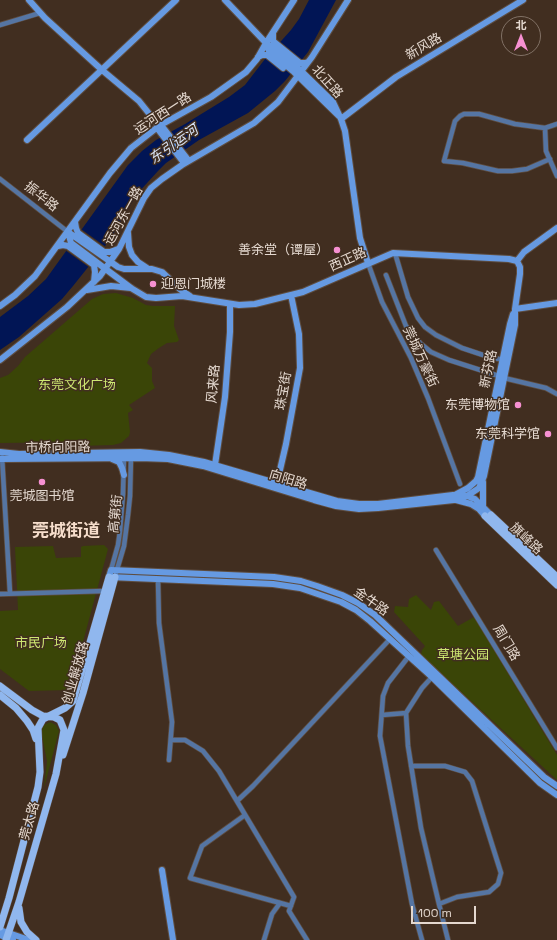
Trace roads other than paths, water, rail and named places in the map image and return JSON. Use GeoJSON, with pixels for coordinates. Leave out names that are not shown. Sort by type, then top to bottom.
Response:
{"type":"FeatureCollection","features":[{"type":"Feature","properties":{"kind":"main road"},"geometry":{"type":"LineString","coordinates":[[29,0],[40,13],[102,70],[139,101],[186,162]]}},
{"type":"Feature","properties":{"kind":"main road"},"geometry":{"type":"LineString","coordinates":[[27,140],[176,0]]}},
{"type":"Feature","properties":{"kind":"main road"},"geometry":{"type":"LineString","coordinates":[[225,0],[271,49],[297,71]]}},
{"type":"Feature","properties":{"kind":"main road","name":"运河西一路"},"geometry":{"type":"LineString","coordinates":[[0,306],[15,295],[35,276],[121,160],[132,148],[160,127],[211,97],[246,72],[258,57],[294,0]]}},
{"type":"Feature","properties":{"kind":"main road","name":"运河东一路"},"geometry":{"type":"LineString","coordinates":[[0,360],[67,308],[94,282],[119,249],[144,198],[151,188],[186,162],[254,123],[278,102],[293,83],[297,71],[308,62],[348,0]]}},
{"type":"Feature","properties":{"kind":"main road"},"geometry":{"type":"LineString","coordinates":[[508,0],[512,7]]}},
{"type":"Feature","properties":{"kind":"main road","name":"新风路"},"geometry":{"type":"LineString","coordinates":[[341,119],[396,77],[523,0]]}},
{"type":"Feature","properties":{"kind":"main road"},"geometry":{"type":"LineString","coordinates":[[258,57],[271,49],[273,33]]}},
{"type":"Feature","properties":{"kind":"main road"},"geometry":{"type":"LineString","coordinates":[[271,49],[297,71]]}},
{"type":"Feature","properties":{"kind":"main road","name":"北正路"},"geometry":{"type":"LineString","coordinates":[[297,71],[333,102],[341,119],[345,131],[360,238],[368,263]]}},
{"type":"Feature","properties":{"kind":"main road"},"geometry":{"type":"LineString","coordinates":[[75,222],[77,235]]}},
{"type":"Feature","properties":{"kind":"main road"},"geometry":{"type":"LineString","coordinates":[[517,262],[524,252],[557,228]]}},
{"type":"Feature","properties":{"kind":"main road"},"geometry":{"type":"LineString","coordinates":[[58,246],[70,244],[68,232]]}},
{"type":"Feature","properties":{"kind":"main road","name":"西正路"},"geometry":{"type":"LineString","coordinates":[[68,232],[77,235],[121,269],[148,269],[162,272],[181,290],[192,297]]}},
{"type":"Feature","properties":{"kind":"main road"},"geometry":{"type":"LineString","coordinates":[[128,232],[129,247],[132,255],[138,262],[148,269]]}},
{"type":"Feature","properties":{"kind":"main road","name":"西正路"},"geometry":{"type":"LineString","coordinates":[[70,244],[95,264],[106,268],[146,297],[192,297],[230,304],[248,305],[291,295],[313,288],[368,263],[395,253],[509,259],[517,262]]}},
{"type":"Feature","properties":{"kind":"main road"},"geometry":{"type":"LineString","coordinates":[[102,254],[119,249]]}},
{"type":"Feature","properties":{"kind":"main road","name":"新芬路"},"geometry":{"type":"LineString","coordinates":[[485,457],[505,360],[515,325],[515,309],[520,274],[520,267],[517,262]]}},
{"type":"Feature","properties":{"kind":"main road"},"geometry":{"type":"LineString","coordinates":[[94,282],[96,272],[95,264]]}},
{"type":"Feature","properties":{"kind":"main road"},"geometry":{"type":"LineString","coordinates":[[86,291],[111,286],[132,288]]}},
{"type":"Feature","properties":{"kind":"main road","name":"珠宝街"},"geometry":{"type":"LineString","coordinates":[[276,486],[286,444],[300,368],[299,334],[291,295]]}},
{"type":"Feature","properties":{"kind":"main road"},"geometry":{"type":"LineString","coordinates":[[515,309],[557,303]]}},
{"type":"Feature","properties":{"kind":"main road","name":"风来路"},"geometry":{"type":"LineString","coordinates":[[215,465],[225,398],[230,332],[230,304]]}},
{"type":"Feature","properties":{"kind":"main road","name":"向阳路"},"geometry":{"type":"LineString","coordinates":[[128,455],[168,459],[276,486]]}},
{"type":"Feature","properties":{"kind":"main road","name":"向阳路"},"geometry":{"type":"LineString","coordinates":[[114,456],[169,455],[215,465],[336,506],[359,509],[454,498]]}},
{"type":"Feature","properties":{"kind":"main road","name":"市桥向阳路"},"geometry":{"type":"LineString","coordinates":[[1,456],[114,456]]}},
{"type":"Feature","properties":{"kind":"main road"},"geometry":{"type":"LineString","coordinates":[[114,456],[122,468],[124,475]]}},
{"type":"Feature","properties":{"kind":"main road"},"geometry":{"type":"LineString","coordinates":[[485,457],[488,517]]}},
{"type":"Feature","properties":{"kind":"main road"},"geometry":{"type":"LineString","coordinates":[[483,506],[485,457]]}},
{"type":"Feature","properties":{"kind":"main road"},"geometry":{"type":"LineString","coordinates":[[454,498],[476,482],[485,457]]}},
{"type":"Feature","properties":{"kind":"main road"},"geometry":{"type":"LineString","coordinates":[[454,498],[468,496],[479,488],[486,466]]}},
{"type":"Feature","properties":{"kind":"main road"},"geometry":{"type":"LineString","coordinates":[[468,496],[475,499],[483,506],[488,517]]}},
{"type":"Feature","properties":{"kind":"main road"},"geometry":{"type":"LineString","coordinates":[[454,498],[471,504],[497,525]]}},
{"type":"Feature","properties":{"kind":"main road","name":"旗峰路"},"geometry":{"type":"LineString","coordinates":[[497,525],[557,577]]}},
{"type":"Feature","properties":{"kind":"main road","name":"旗峰路"},"geometry":{"type":"LineString","coordinates":[[497,525],[557,585]]}},
{"type":"Feature","properties":{"kind":"main road"},"geometry":{"type":"LineString","coordinates":[[113,573],[158,579],[273,584],[300,588],[341,602],[356,610],[370,621],[432,677],[540,783],[557,795]]}},
{"type":"Feature","properties":{"kind":"main road","name":"创业解放路"},"geometry":{"type":"LineString","coordinates":[[55,712],[65,708],[73,701],[77,692],[105,591],[113,573]]}},
{"type":"Feature","properties":{"kind":"main road","name":"创业解放路"},"geometry":{"type":"LineString","coordinates":[[56,774],[73,727],[113,573]]}},
{"type":"Feature","properties":{"kind":"main road","name":"金牛路"},"geometry":{"type":"LineString","coordinates":[[113,573],[274,577],[301,581],[342,595],[358,603],[375,615],[544,777],[557,786]]}},
{"type":"Feature","properties":{"kind":"main road"},"geometry":{"type":"LineString","coordinates":[[0,686],[32,710],[47,717]]}},
{"type":"Feature","properties":{"kind":"main road"},"geometry":{"type":"LineString","coordinates":[[0,695],[16,708],[27,721],[33,730],[38,747]]}},
{"type":"Feature","properties":{"kind":"main road"},"geometry":{"type":"LineString","coordinates":[[32,710],[55,712]]}},
{"type":"Feature","properties":{"kind":"main road"},"geometry":{"type":"LineString","coordinates":[[38,747],[38,728],[40,723],[55,712]]}},
{"type":"Feature","properties":{"kind":"main road","name":"莞太路"},"geometry":{"type":"LineString","coordinates":[[7,937],[19,902],[56,774],[64,730],[60,720],[54,717],[47,717]]}},
{"type":"Feature","properties":{"kind":"main road","name":"莞太路"},"geometry":{"type":"LineString","coordinates":[[0,927],[38,787],[40,772],[38,747]]}},
{"type":"Feature","properties":{"kind":"main road"},"geometry":{"type":"LineString","coordinates":[[162,870],[173,940]]}},
{"type":"Feature","properties":{"kind":"main road"},"geometry":{"type":"LineString","coordinates":[[0,912],[9,898]]}},
{"type":"Feature","properties":{"kind":"main road"},"geometry":{"type":"LineString","coordinates":[[19,902],[19,915],[21,922],[27,932],[36,940]]}},
{"type":"Feature","properties":{"kind":"main road"},"geometry":{"type":"LineString","coordinates":[[0,930],[7,937],[20,937],[28,940]]}},
{"type":"Feature","properties":{"kind":"street"},"geometry":{"type":"LineString","coordinates":[[0,25],[40,13]]}},
{"type":"Feature","properties":{"kind":"street"},"geometry":{"type":"LineString","coordinates":[[550,159],[527,169],[512,171],[498,171],[463,163],[444,161],[455,121],[464,114],[479,114],[515,124],[545,128],[557,124]]}},
{"type":"Feature","properties":{"kind":"street"},"geometry":{"type":"LineString","coordinates":[[545,128],[546,151],[557,176]]}},
{"type":"Feature","properties":{"kind":"street","name":"振华路"},"geometry":{"type":"LineString","coordinates":[[0,179],[68,232]]}},
{"type":"Feature","properties":{"kind":"street"},"geometry":{"type":"LineString","coordinates":[[395,253],[408,296],[418,318],[426,327],[436,335],[452,344],[489,357],[505,360]]}},
{"type":"Feature","properties":{"kind":"street","name":"莞城万豪街"},"geometry":{"type":"LineString","coordinates":[[368,263],[382,302],[411,358],[428,398],[460,484]]}},
{"type":"Feature","properties":{"kind":"street"},"geometry":{"type":"LineString","coordinates":[[386,275],[406,326],[420,343],[431,352],[449,360],[502,377],[546,388],[557,394]]}},
{"type":"Feature","properties":{"kind":"street","name":"高第街"},"geometry":{"type":"LineString","coordinates":[[113,573],[120,531],[124,475],[128,455]]}},
{"type":"Feature","properties":{"kind":"street","name":"高第街"},"geometry":{"type":"LineString","coordinates":[[113,573],[124,546],[128,515],[130,496],[128,455]]}},
{"type":"Feature","properties":{"kind":"street"},"geometry":{"type":"LineString","coordinates":[[1,456],[10,593]]}},
{"type":"Feature","properties":{"kind":"street","name":"周门路"},"geometry":{"type":"LineString","coordinates":[[436,550],[557,748]]}},
{"type":"Feature","properties":{"kind":"street"},"geometry":{"type":"LineString","coordinates":[[158,579],[159,624],[172,722],[169,760]]}},
{"type":"Feature","properties":{"kind":"street"},"geometry":{"type":"LineString","coordinates":[[0,594],[105,591]]}},
{"type":"Feature","properties":{"kind":"street"},"geometry":{"type":"LineString","coordinates":[[237,801],[253,786],[390,639]]}},
{"type":"Feature","properties":{"kind":"street"},"geometry":{"type":"LineString","coordinates":[[409,656],[388,683],[383,696],[380,736],[412,904],[422,940]]}},
{"type":"Feature","properties":{"kind":"street"},"geometry":{"type":"LineString","coordinates":[[432,677],[422,688],[406,713],[408,746],[421,828],[438,904],[448,940]]}},
{"type":"Feature","properties":{"kind":"street"},"geometry":{"type":"LineString","coordinates":[[382,715],[406,713]]}},
{"type":"Feature","properties":{"kind":"street"},"geometry":{"type":"LineString","coordinates":[[171,740],[186,740],[203,751],[218,771],[294,897],[289,911],[307,940]]}},
{"type":"Feature","properties":{"kind":"street"},"geometry":{"type":"LineString","coordinates":[[411,766],[445,766],[464,772],[472,781],[501,873],[498,884],[489,892],[457,897],[438,904]]}},
{"type":"Feature","properties":{"kind":"street"},"geometry":{"type":"LineString","coordinates":[[245,815],[202,846],[190,878],[291,906]]}},
{"type":"Feature","properties":{"kind":"street"},"geometry":{"type":"LineString","coordinates":[[264,940],[272,914],[280,903]]}},
{"type":"Feature","properties":{"kind":"water","name":"东引运河"},"geometry":{"type":"Polygon","coordinates":[[[309,0],[336,0],[308,52],[285,81],[248,113],[199,140],[166,163],[137,194],[109,241],[62,299],[19,337],[0,350],[0,317],[28,296],[46,279],[128,165],[156,140],[229,97],[245,85],[265,59],[291,30],[299,19],[309,0]]]}},
{"type":"Feature","properties":{"kind":"place","name":"善余堂（谭屋）"},"geometry":{"type":"Point","coordinates":[337,250]}},
{"type":"Feature","properties":{"kind":"place","name":"迎恩门城楼"},"geometry":{"type":"Point","coordinates":[153,284]}},
{"type":"Feature","properties":{"kind":"place","name":"东莞博物馆"},"geometry":{"type":"Point","coordinates":[518,405]}},
{"type":"Feature","properties":{"kind":"place","name":"东莞科学馆"},"geometry":{"type":"Point","coordinates":[548,434]}},
{"type":"Feature","properties":{"kind":"place","name":"莞城图书馆"},"geometry":{"type":"Point","coordinates":[42,482]}},
{"type":"Feature","properties":{"kind":"district","name":"莞城街道"},"geometry":{"type":"Point","coordinates":[66,531]}},
{"type":"Feature","properties":{"kind":"park label","name":"东莞文化广场"},"geometry":{"type":"Point","coordinates":[77,385]}},
{"type":"Feature","properties":{"kind":"park label","name":"市民广场"},"geometry":{"type":"Point","coordinates":[41,643]}},
{"type":"Feature","properties":{"kind":"park label","name":"草塘公园"},"geometry":{"type":"Point","coordinates":[463,655]}}]}
